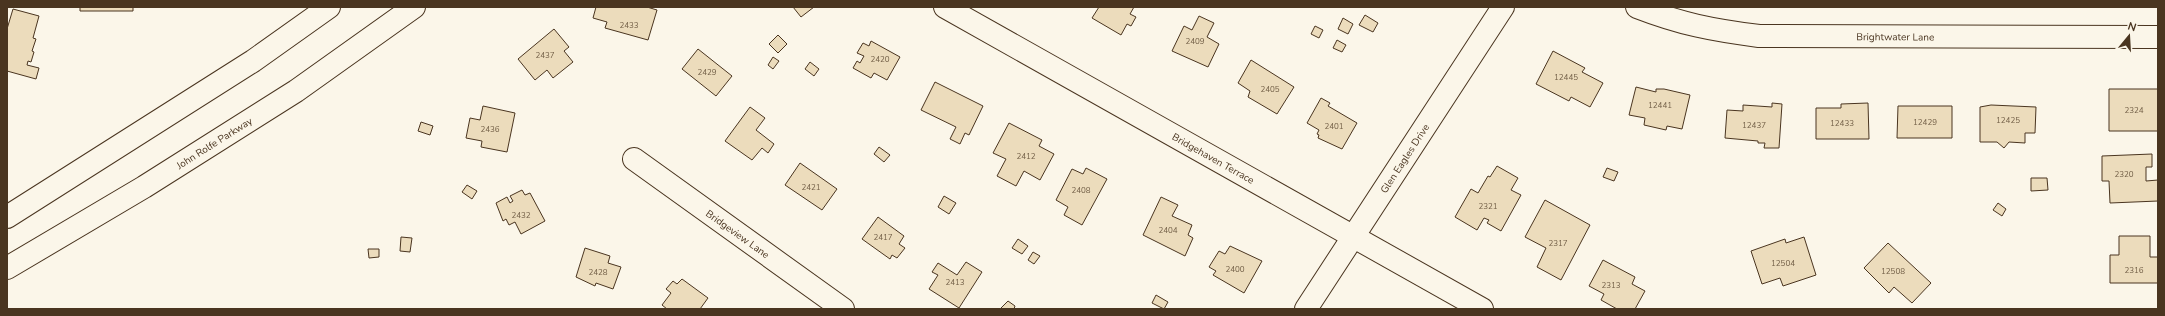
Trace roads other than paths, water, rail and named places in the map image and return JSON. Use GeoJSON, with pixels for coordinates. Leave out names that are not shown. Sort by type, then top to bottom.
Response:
{"type":"FeatureCollection","features":[{"type":"Feature","properties":{"kind":"street"},"geometry":{"type":"LineString","coordinates":[[7,217],[253,61],[330,7]]}},
{"type":"Feature","properties":{"kind":"street","name":"John Rolfe Parkway"},"geometry":{"type":"LineString","coordinates":[[7,268],[144,187],[296,91],[414,7]]}},
{"type":"Feature","properties":{"kind":"street","name":"Bridgehaven Terrace"},"geometry":{"type":"LineString","coordinates":[[945,7],[1482,309]]}},
{"type":"Feature","properties":{"kind":"street","name":"Glen Eagles Drive"},"geometry":{"type":"LineString","coordinates":[[1306,309],[1503,7]]}},
{"type":"Feature","properties":{"kind":"street","name":"Brightwater Lane"},"geometry":{"type":"LineString","coordinates":[[1637,7],[1672,21],[1710,30],[1759,36],[2158,37]]}},
{"type":"Feature","properties":{"kind":"street","name":"Bridgeview Lane"},"geometry":{"type":"LineString","coordinates":[[634,159],[843,309]]}}]}
